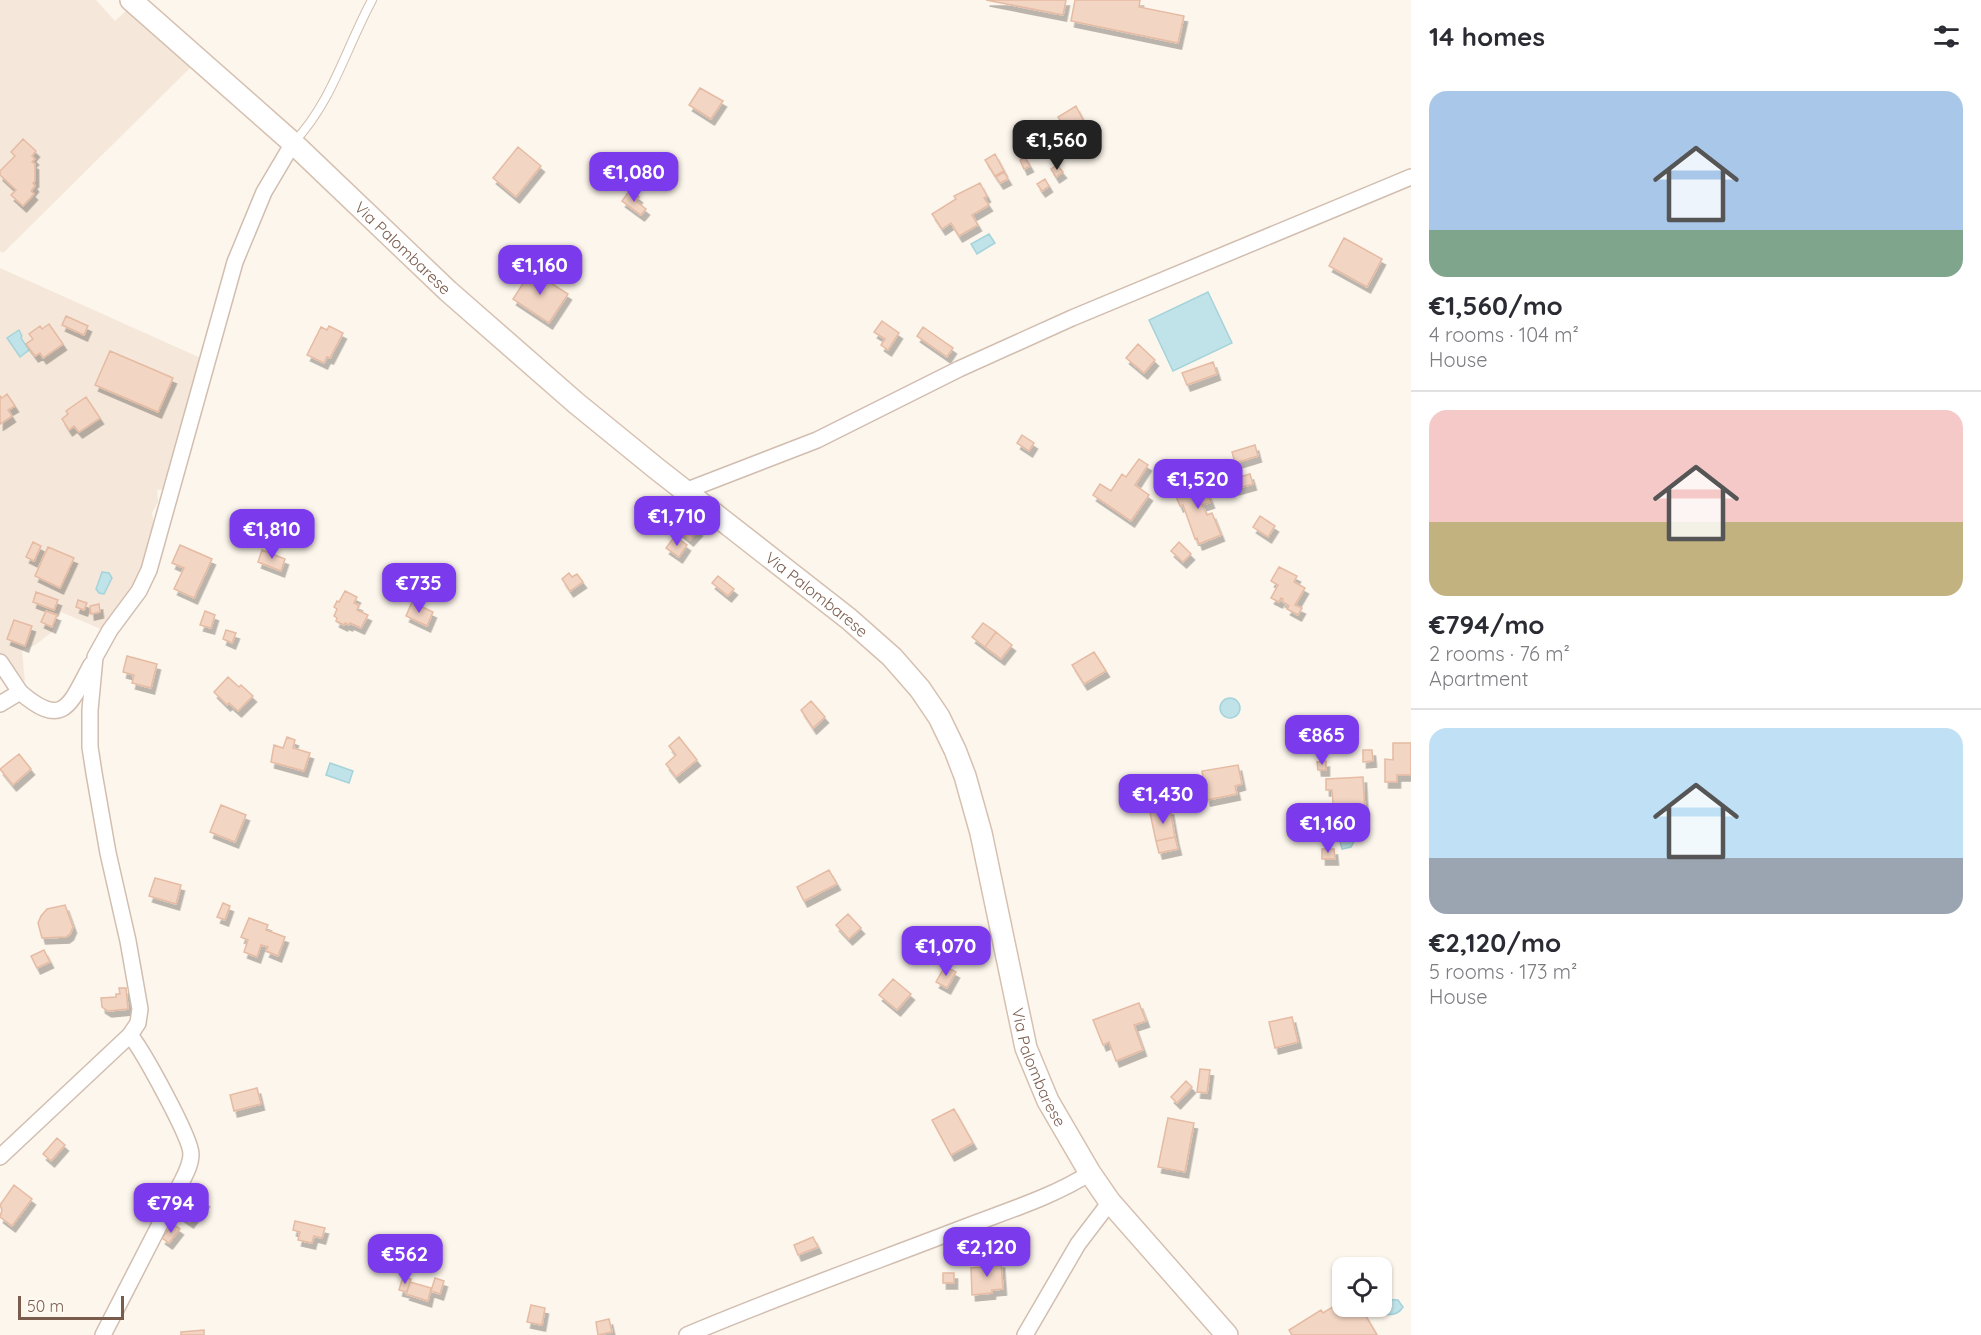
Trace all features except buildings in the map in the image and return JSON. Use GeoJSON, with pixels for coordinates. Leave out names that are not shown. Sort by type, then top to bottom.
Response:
{"type":"FeatureCollection","features":[{"type":"Feature","properties":{"kind":"main road","name":"Via Palombarese"},"geometry":{"type":"LineString","coordinates":[[131,0],[293,143],[463,305],[593,418],[824,599],[901,667],[935,711],[955,750],[974,804],[1028,1054],[1043,1091],[1090,1173],[1110,1202],[1227,1335]]}},
{"type":"Feature","properties":{"kind":"street"},"geometry":{"type":"LineString","coordinates":[[0,662],[20,692],[45,709],[60,710],[73,699],[110,630],[139,591],[149,570],[235,262],[264,192],[293,143]]}},
{"type":"Feature","properties":{"kind":"street"},"geometry":{"type":"LineString","coordinates":[[685,491],[806,444],[959,369],[1072,318],[1411,177]]}},
{"type":"Feature","properties":{"kind":"street"},"geometry":{"type":"LineString","coordinates":[[0,1157],[130,1035],[138,1023],[140,1009],[128,941],[104,836],[90,747],[90,701],[95,657]]}},
{"type":"Feature","properties":{"kind":"street"},"geometry":{"type":"LineString","coordinates":[[0,704],[20,692]]}},
{"type":"Feature","properties":{"kind":"street"},"geometry":{"type":"LineString","coordinates":[[102,1335],[180,1185],[189,1166],[191,1155],[187,1140],[144,1056],[130,1035]]}},
{"type":"Feature","properties":{"kind":"street"},"geometry":{"type":"LineString","coordinates":[[687,1335],[1045,1196],[1090,1173]]}},
{"type":"Feature","properties":{"kind":"street"},"geometry":{"type":"LineString","coordinates":[[1025,1335],[1077,1244],[1110,1202]]}},
{"type":"Feature","properties":{"kind":"lane"},"geometry":{"type":"LineString","coordinates":[[293,143],[319,112],[372,0]]}},
{"type":"Feature","properties":{"kind":"shaded area"},"geometry":{"type":"Polygon","coordinates":[[[0,0],[96,0],[115,21],[128,9],[193,65],[3,253],[0,251],[0,0]]]}},
{"type":"Feature","properties":{"kind":"shaded area"},"geometry":{"type":"Polygon","coordinates":[[[0,268],[212,363],[178,488],[157,490],[158,502],[152,513],[155,530],[138,581],[103,630],[61,612],[52,632],[35,645],[22,650],[25,682],[0,653],[0,268]]]}},
{"type":"Feature","properties":{"kind":"water"},"geometry":{"type":"Polygon","coordinates":[[[989,234],[995,243],[977,254],[971,244],[989,234]]]}},
{"type":"Feature","properties":{"kind":"water"},"geometry":{"type":"Polygon","coordinates":[[[1208,292],[1232,343],[1173,371],[1149,320],[1208,292]]]}},
{"type":"Feature","properties":{"kind":"water"},"geometry":{"type":"Polygon","coordinates":[[[19,330],[29,350],[20,357],[7,338],[19,330]]]}},
{"type":"Feature","properties":{"kind":"water"},"geometry":{"type":"Polygon","coordinates":[[[102,572],[109,573],[112,578],[104,594],[99,593],[96,589],[102,572]]]}},
{"type":"Feature","properties":{"kind":"water"},"geometry":{"type":"Polygon","coordinates":[[[1230,698],[1237,701],[1240,708],[1237,715],[1230,718],[1223,715],[1220,708],[1223,701],[1230,698]]]}},
{"type":"Feature","properties":{"kind":"water"},"geometry":{"type":"Polygon","coordinates":[[[330,763],[353,771],[349,783],[326,775],[330,763]]]}},
{"type":"Feature","properties":{"kind":"water"},"geometry":{"type":"Polygon","coordinates":[[[1347,829],[1362,829],[1366,835],[1363,838],[1357,836],[1351,847],[1342,849],[1338,835],[1340,832],[1345,834],[1347,829]]]}},
{"type":"Feature","properties":{"kind":"water"},"geometry":{"type":"Polygon","coordinates":[[[1392,1300],[1398,1300],[1403,1307],[1392,1314],[1392,1300]]]}}]}
